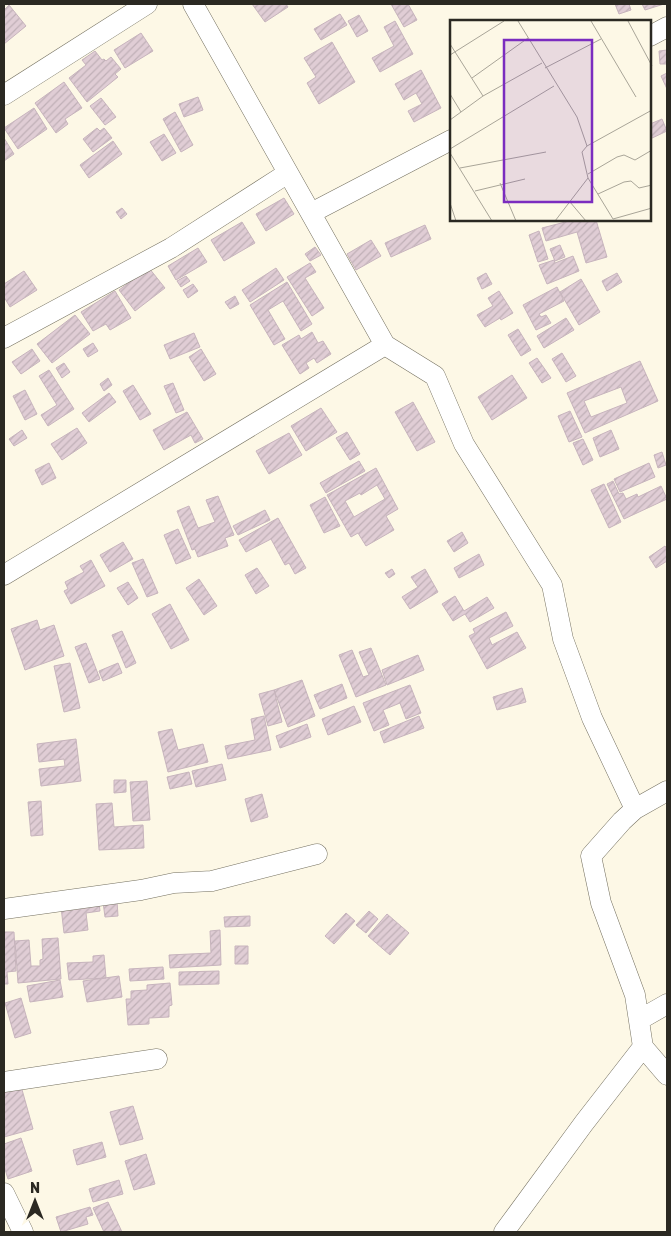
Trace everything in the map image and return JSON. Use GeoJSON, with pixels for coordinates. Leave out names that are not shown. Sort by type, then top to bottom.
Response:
{"type":"FeatureCollection","features":[{"type":"Feature","properties":{"kind":"street"},"geometry":{"type":"LineString","coordinates":[[4,95],[147,4]]}},
{"type":"Feature","properties":{"kind":"street"},"geometry":{"type":"LineString","coordinates":[[193,4],[385,345],[434,376],[464,444],[552,585],[563,639],[592,718],[635,809]]}},
{"type":"Feature","properties":{"kind":"street"},"geometry":{"type":"LineString","coordinates":[[651,35],[667,27]]}},
{"type":"Feature","properties":{"kind":"street"},"geometry":{"type":"LineString","coordinates":[[311,214],[450,141]]}},
{"type":"Feature","properties":{"kind":"street"},"geometry":{"type":"LineString","coordinates":[[4,338],[171,248],[288,173]]}},
{"type":"Feature","properties":{"kind":"street"},"geometry":{"type":"LineString","coordinates":[[4,575],[385,345]]}},
{"type":"Feature","properties":{"kind":"street"},"geometry":{"type":"LineString","coordinates":[[667,791],[635,809],[591,856],[601,903],[635,995],[643,1048],[667,1074]]}},
{"type":"Feature","properties":{"kind":"street"},"geometry":{"type":"LineString","coordinates":[[4,909],[141,890],[174,883],[212,881],[316,854]]}},
{"type":"Feature","properties":{"kind":"street"},"geometry":{"type":"LineString","coordinates":[[639,1020],[667,1004]]}},
{"type":"Feature","properties":{"kind":"street"},"geometry":{"type":"LineString","coordinates":[[505,1232],[584,1123],[643,1048]]}},
{"type":"Feature","properties":{"kind":"street"},"geometry":{"type":"LineString","coordinates":[[4,1082],[157,1059]]}},
{"type":"Feature","properties":{"kind":"street"},"geometry":{"type":"LineString","coordinates":[[4,1193],[23,1232]]}},
{"type":"Feature","properties":{"kind":"building"},"geometry":{"type":"Polygon","coordinates":[[[252,4],[286,4],[288,7],[265,22],[252,4]]]}},
{"type":"Feature","properties":{"kind":"building"},"geometry":{"type":"Polygon","coordinates":[[[391,4],[408,4],[417,20],[404,27],[391,4]]]}},
{"type":"Feature","properties":{"kind":"building"},"geometry":{"type":"Polygon","coordinates":[[[615,4],[629,4],[631,10],[619,14],[615,4]]]}},
{"type":"Feature","properties":{"kind":"building"},"geometry":{"type":"Polygon","coordinates":[[[642,4],[664,4],[645,10],[642,4]]]}},
{"type":"Feature","properties":{"kind":"building"},"geometry":{"type":"Polygon","coordinates":[[[9,5],[26,26],[4,44],[4,10],[9,5]]]}},
{"type":"Feature","properties":{"kind":"building"},"geometry":{"type":"Polygon","coordinates":[[[340,14],[347,25],[321,40],[314,29],[340,14]]]}},
{"type":"Feature","properties":{"kind":"building"},"geometry":{"type":"Polygon","coordinates":[[[359,15],[368,31],[357,37],[348,21],[359,15]]]}},
{"type":"Feature","properties":{"kind":"building"},"geometry":{"type":"Polygon","coordinates":[[[395,21],[413,54],[380,72],[372,58],[394,46],[384,27],[395,21]]]}},
{"type":"Feature","properties":{"kind":"building"},"geometry":{"type":"Polygon","coordinates":[[[141,33],[153,51],[125,68],[114,50],[141,33]]]}},
{"type":"Feature","properties":{"kind":"building"},"geometry":{"type":"Polygon","coordinates":[[[332,42],[355,82],[319,104],[307,83],[316,77],[304,58],[332,42]]]}},
{"type":"Feature","properties":{"kind":"building"},"geometry":{"type":"Polygon","coordinates":[[[667,50],[667,64],[660,64],[659,51],[667,50]]]}},
{"type":"Feature","properties":{"kind":"building"},"geometry":{"type":"Polygon","coordinates":[[[95,51],[102,60],[106,61],[111,57],[121,69],[115,74],[118,77],[87,102],[69,78],[86,65],[82,60],[95,51]]]}},
{"type":"Feature","properties":{"kind":"building"},"geometry":{"type":"Polygon","coordinates":[[[421,70],[441,108],[414,122],[408,111],[422,104],[416,93],[404,100],[395,84],[421,70]]]}},
{"type":"Feature","properties":{"kind":"building"},"geometry":{"type":"Polygon","coordinates":[[[667,73],[667,89],[661,76],[667,73]]]}},
{"type":"Feature","properties":{"kind":"building"},"geometry":{"type":"Polygon","coordinates":[[[64,82],[82,108],[65,119],[68,124],[56,133],[35,103],[64,82]]]}},
{"type":"Feature","properties":{"kind":"building"},"geometry":{"type":"Polygon","coordinates":[[[198,97],[203,110],[184,117],[179,104],[198,97]]]}},
{"type":"Feature","properties":{"kind":"building"},"geometry":{"type":"Polygon","coordinates":[[[101,98],[116,117],[105,125],[90,106],[101,98]]]}},
{"type":"Feature","properties":{"kind":"building"},"geometry":{"type":"Polygon","coordinates":[[[34,108],[47,129],[18,149],[4,128],[34,108]]]}},
{"type":"Feature","properties":{"kind":"building"},"geometry":{"type":"Polygon","coordinates":[[[175,112],[193,145],[181,152],[163,119],[175,112]]]}},
{"type":"Feature","properties":{"kind":"building"},"geometry":{"type":"Polygon","coordinates":[[[662,119],[667,131],[651,139],[651,124],[662,119]]]}},
{"type":"Feature","properties":{"kind":"building"},"geometry":{"type":"Polygon","coordinates":[[[97,128],[100,131],[104,128],[112,138],[93,152],[83,139],[97,128]]]}},
{"type":"Feature","properties":{"kind":"building"},"geometry":{"type":"Polygon","coordinates":[[[164,134],[176,153],[162,161],[150,142],[164,134]]]}},
{"type":"Feature","properties":{"kind":"building"},"geometry":{"type":"Polygon","coordinates":[[[4,138],[14,154],[4,161],[4,138]]]}},
{"type":"Feature","properties":{"kind":"building"},"geometry":{"type":"Polygon","coordinates":[[[113,141],[122,154],[89,178],[80,165],[113,141]]]}},
{"type":"Feature","properties":{"kind":"building"},"geometry":{"type":"Polygon","coordinates":[[[284,198],[294,214],[266,231],[256,214],[284,198]]]}},
{"type":"Feature","properties":{"kind":"building"},"geometry":{"type":"Polygon","coordinates":[[[122,208],[127,214],[121,219],[116,212],[122,208]]]}},
{"type":"Feature","properties":{"kind":"building"},"geometry":{"type":"Polygon","coordinates":[[[569,221],[596,221],[607,257],[586,263],[577,232],[546,241],[542,228],[569,221]]]}},
{"type":"Feature","properties":{"kind":"building"},"geometry":{"type":"Polygon","coordinates":[[[242,222],[255,243],[224,261],[211,240],[242,222]]]}},
{"type":"Feature","properties":{"kind":"building"},"geometry":{"type":"Polygon","coordinates":[[[425,225],[431,239],[391,257],[385,243],[425,225]]]}},
{"type":"Feature","properties":{"kind":"building"},"geometry":{"type":"Polygon","coordinates":[[[539,231],[548,259],[538,262],[529,235],[539,231]]]}},
{"type":"Feature","properties":{"kind":"building"},"geometry":{"type":"Polygon","coordinates":[[[371,240],[381,256],[356,270],[347,254],[371,240]]]}},
{"type":"Feature","properties":{"kind":"building"},"geometry":{"type":"Polygon","coordinates":[[[560,245],[565,257],[555,261],[550,249],[560,245]]]}},
{"type":"Feature","properties":{"kind":"building"},"geometry":{"type":"Polygon","coordinates":[[[315,247],[321,255],[310,261],[305,254],[315,247]]]}},
{"type":"Feature","properties":{"kind":"building"},"geometry":{"type":"Polygon","coordinates":[[[198,248],[207,262],[176,280],[168,266],[198,248]]]}},
{"type":"Feature","properties":{"kind":"building"},"geometry":{"type":"Polygon","coordinates":[[[573,256],[579,271],[547,284],[539,265],[554,260],[555,263],[573,256]]]}},
{"type":"Feature","properties":{"kind":"building"},"geometry":{"type":"Polygon","coordinates":[[[310,263],[316,272],[305,278],[324,308],[312,316],[287,277],[310,263]]]}},
{"type":"Feature","properties":{"kind":"building"},"geometry":{"type":"Polygon","coordinates":[[[149,268],[165,288],[135,311],[119,290],[149,268]]]}},
{"type":"Feature","properties":{"kind":"building"},"geometry":{"type":"Polygon","coordinates":[[[276,268],[284,280],[250,302],[242,290],[276,268]]]}},
{"type":"Feature","properties":{"kind":"building"},"geometry":{"type":"Polygon","coordinates":[[[24,271],[37,290],[10,307],[4,297],[4,284],[24,271]]]}},
{"type":"Feature","properties":{"kind":"building"},"geometry":{"type":"Polygon","coordinates":[[[486,273],[492,284],[482,289],[477,278],[486,273]]]}},
{"type":"Feature","properties":{"kind":"building"},"geometry":{"type":"Polygon","coordinates":[[[617,273],[622,282],[607,291],[602,281],[617,273]]]}},
{"type":"Feature","properties":{"kind":"building"},"geometry":{"type":"Polygon","coordinates":[[[186,276],[190,281],[181,287],[177,281],[186,276]]]}},
{"type":"Feature","properties":{"kind":"building"},"geometry":{"type":"Polygon","coordinates":[[[581,279],[600,312],[579,325],[560,292],[581,279]]]}},
{"type":"Feature","properties":{"kind":"building"},"geometry":{"type":"Polygon","coordinates":[[[287,282],[312,324],[301,331],[283,301],[268,310],[285,339],[274,345],[250,305],[287,282]]]}},
{"type":"Feature","properties":{"kind":"building"},"geometry":{"type":"Polygon","coordinates":[[[193,284],[198,291],[188,298],[183,290],[193,284]]]}},
{"type":"Feature","properties":{"kind":"building"},"geometry":{"type":"Polygon","coordinates":[[[557,287],[564,301],[539,314],[541,317],[546,315],[551,323],[536,330],[523,305],[557,287]]]}},
{"type":"Feature","properties":{"kind":"building"},"geometry":{"type":"Polygon","coordinates":[[[115,291],[131,318],[110,330],[106,324],[93,331],[81,312],[115,291]]]}},
{"type":"Feature","properties":{"kind":"building"},"geometry":{"type":"Polygon","coordinates":[[[499,291],[513,313],[485,327],[477,315],[493,306],[488,298],[499,291]]]}},
{"type":"Feature","properties":{"kind":"building"},"geometry":{"type":"Polygon","coordinates":[[[235,296],[239,304],[230,309],[225,302],[235,296]]]}},
{"type":"Feature","properties":{"kind":"building"},"geometry":{"type":"Polygon","coordinates":[[[75,315],[90,334],[52,363],[37,344],[75,315]]]}},
{"type":"Feature","properties":{"kind":"building"},"geometry":{"type":"Polygon","coordinates":[[[566,318],[574,330],[544,348],[537,336],[566,318]]]}},
{"type":"Feature","properties":{"kind":"building"},"geometry":{"type":"Polygon","coordinates":[[[518,329],[531,350],[521,356],[508,335],[518,329]]]}},
{"type":"Feature","properties":{"kind":"building"},"geometry":{"type":"Polygon","coordinates":[[[312,332],[318,343],[323,341],[331,354],[317,363],[314,358],[306,363],[309,368],[300,374],[282,345],[299,335],[301,339],[312,332]]]}},
{"type":"Feature","properties":{"kind":"building"},"geometry":{"type":"Polygon","coordinates":[[[194,333],[200,347],[170,359],[164,345],[194,333]]]}},
{"type":"Feature","properties":{"kind":"building"},"geometry":{"type":"Polygon","coordinates":[[[93,343],[98,351],[88,357],[83,349],[93,343]]]}},
{"type":"Feature","properties":{"kind":"building"},"geometry":{"type":"Polygon","coordinates":[[[32,349],[40,361],[21,374],[12,362],[32,349]]]}},
{"type":"Feature","properties":{"kind":"building"},"geometry":{"type":"Polygon","coordinates":[[[201,349],[216,374],[204,381],[189,357],[201,349]]]}},
{"type":"Feature","properties":{"kind":"building"},"geometry":{"type":"Polygon","coordinates":[[[562,353],[576,376],[566,382],[552,359],[562,353]]]}},
{"type":"Feature","properties":{"kind":"building"},"geometry":{"type":"Polygon","coordinates":[[[537,358],[551,378],[542,383],[529,363],[537,358]]]}},
{"type":"Feature","properties":{"kind":"building"},"geometry":{"type":"Polygon","coordinates":[[[640,361],[658,401],[585,433],[567,393],[640,361]],[[621,387],[584,401],[591,417],[627,403],[621,387]]]}},
{"type":"Feature","properties":{"kind":"building"},"geometry":{"type":"Polygon","coordinates":[[[64,363],[70,372],[62,378],[56,368],[64,363]]]}},
{"type":"Feature","properties":{"kind":"building"},"geometry":{"type":"Polygon","coordinates":[[[49,370],[74,409],[48,426],[41,415],[57,405],[39,376],[49,370]]]}},
{"type":"Feature","properties":{"kind":"building"},"geometry":{"type":"Polygon","coordinates":[[[512,375],[527,398],[492,420],[478,397],[512,375]]]}},
{"type":"Feature","properties":{"kind":"building"},"geometry":{"type":"Polygon","coordinates":[[[108,378],[112,385],[104,391],[100,384],[108,378]]]}},
{"type":"Feature","properties":{"kind":"building"},"geometry":{"type":"Polygon","coordinates":[[[173,383],[184,410],[176,413],[164,386],[173,383]]]}},
{"type":"Feature","properties":{"kind":"building"},"geometry":{"type":"Polygon","coordinates":[[[133,385],[151,414],[140,420],[123,391],[133,385]]]}},
{"type":"Feature","properties":{"kind":"building"},"geometry":{"type":"Polygon","coordinates":[[[25,390],[37,414],[25,420],[13,396],[25,390]]]}},
{"type":"Feature","properties":{"kind":"building"},"geometry":{"type":"Polygon","coordinates":[[[109,393],[116,402],[89,422],[82,413],[109,393]]]}},
{"type":"Feature","properties":{"kind":"building"},"geometry":{"type":"Polygon","coordinates":[[[413,402],[435,442],[417,451],[395,412],[413,402]]]}},
{"type":"Feature","properties":{"kind":"building"},"geometry":{"type":"Polygon","coordinates":[[[321,408],[337,432],[306,451],[291,426],[321,408]]]}},
{"type":"Feature","properties":{"kind":"building"},"geometry":{"type":"Polygon","coordinates":[[[570,411],[582,437],[569,442],[558,416],[570,411]]]}},
{"type":"Feature","properties":{"kind":"building"},"geometry":{"type":"Polygon","coordinates":[[[187,412],[203,439],[195,443],[191,435],[164,450],[153,430],[187,412]]]}},
{"type":"Feature","properties":{"kind":"building"},"geometry":{"type":"Polygon","coordinates":[[[77,428],[87,443],[62,460],[51,444],[77,428]]]}},
{"type":"Feature","properties":{"kind":"building"},"geometry":{"type":"Polygon","coordinates":[[[22,430],[27,438],[14,446],[9,439],[22,430]]]}},
{"type":"Feature","properties":{"kind":"building"},"geometry":{"type":"Polygon","coordinates":[[[611,430],[619,449],[600,457],[593,438],[611,430]]]}},
{"type":"Feature","properties":{"kind":"building"},"geometry":{"type":"Polygon","coordinates":[[[347,432],[360,454],[350,460],[336,438],[347,432]]]}},
{"type":"Feature","properties":{"kind":"building"},"geometry":{"type":"Polygon","coordinates":[[[289,433],[302,455],[269,474],[256,451],[289,433]]]}},
{"type":"Feature","properties":{"kind":"building"},"geometry":{"type":"Polygon","coordinates":[[[583,439],[593,460],[583,465],[573,443],[583,439]]]}},
{"type":"Feature","properties":{"kind":"building"},"geometry":{"type":"Polygon","coordinates":[[[662,452],[666,465],[658,468],[654,455],[662,452]]]}},
{"type":"Feature","properties":{"kind":"building"},"geometry":{"type":"Polygon","coordinates":[[[359,461],[365,471],[326,493],[320,483],[359,461]]]}},
{"type":"Feature","properties":{"kind":"building"},"geometry":{"type":"Polygon","coordinates":[[[49,463],[56,478],[42,485],[35,470],[49,463]]]}},
{"type":"Feature","properties":{"kind":"building"},"geometry":{"type":"Polygon","coordinates":[[[649,463],[655,477],[620,492],[614,479],[649,463]]]}},
{"type":"Feature","properties":{"kind":"building"},"geometry":{"type":"Polygon","coordinates":[[[376,468],[398,509],[386,516],[394,530],[366,546],[358,533],[351,537],[327,495],[376,468]],[[377,485],[361,495],[360,493],[345,501],[354,517],[385,499],[377,485]]]}},
{"type":"Feature","properties":{"kind":"building"},"geometry":{"type":"Polygon","coordinates":[[[613,481],[619,494],[623,493],[626,499],[637,494],[638,497],[661,486],[667,499],[624,519],[607,484],[613,481]]]}},
{"type":"Feature","properties":{"kind":"building"},"geometry":{"type":"Polygon","coordinates":[[[604,484],[621,522],[609,528],[591,490],[604,484]]]}},
{"type":"Feature","properties":{"kind":"building"},"geometry":{"type":"Polygon","coordinates":[[[218,496],[234,535],[225,538],[228,546],[198,557],[195,549],[192,550],[177,511],[189,506],[198,528],[215,522],[206,500],[218,496]]]}},
{"type":"Feature","properties":{"kind":"building"},"geometry":{"type":"Polygon","coordinates":[[[325,497],[340,526],[324,533],[310,505],[325,497]]]}},
{"type":"Feature","properties":{"kind":"building"},"geometry":{"type":"Polygon","coordinates":[[[265,510],[270,520],[238,535],[233,526],[265,510]]]}},
{"type":"Feature","properties":{"kind":"building"},"geometry":{"type":"Polygon","coordinates":[[[278,518],[306,568],[295,574],[289,563],[285,565],[271,539],[246,552],[239,540],[278,518]]]}},
{"type":"Feature","properties":{"kind":"building"},"geometry":{"type":"Polygon","coordinates":[[[178,529],[191,558],[176,564],[164,535],[178,529]]]}},
{"type":"Feature","properties":{"kind":"building"},"geometry":{"type":"Polygon","coordinates":[[[462,532],[468,543],[454,552],[447,541],[462,532]]]}},
{"type":"Feature","properties":{"kind":"building"},"geometry":{"type":"Polygon","coordinates":[[[123,542],[133,559],[110,572],[100,555],[123,542]]]}},
{"type":"Feature","properties":{"kind":"building"},"geometry":{"type":"Polygon","coordinates":[[[665,546],[667,549],[667,561],[656,568],[649,557],[665,546]]]}},
{"type":"Feature","properties":{"kind":"building"},"geometry":{"type":"Polygon","coordinates":[[[479,554],[484,565],[459,578],[454,568],[479,554]]]}},
{"type":"Feature","properties":{"kind":"building"},"geometry":{"type":"Polygon","coordinates":[[[143,559],[158,593],[147,597],[132,563],[143,559]]]}},
{"type":"Feature","properties":{"kind":"building"},"geometry":{"type":"Polygon","coordinates":[[[91,560],[105,586],[71,604],[64,591],[68,589],[65,582],[84,572],[80,566],[91,560]]]}},
{"type":"Feature","properties":{"kind":"building"},"geometry":{"type":"Polygon","coordinates":[[[257,568],[269,586],[256,594],[245,575],[257,568]]]}},
{"type":"Feature","properties":{"kind":"building"},"geometry":{"type":"Polygon","coordinates":[[[392,569],[395,574],[389,578],[385,573],[392,569]]]}},
{"type":"Feature","properties":{"kind":"building"},"geometry":{"type":"Polygon","coordinates":[[[425,569],[438,592],[410,609],[402,597],[418,587],[411,577],[425,569]]]}},
{"type":"Feature","properties":{"kind":"building"},"geometry":{"type":"Polygon","coordinates":[[[199,579],[217,606],[204,615],[186,588],[199,579]]]}},
{"type":"Feature","properties":{"kind":"building"},"geometry":{"type":"Polygon","coordinates":[[[128,582],[138,598],[128,605],[117,588],[128,582]]]}},
{"type":"Feature","properties":{"kind":"building"},"geometry":{"type":"Polygon","coordinates":[[[455,596],[464,611],[487,597],[494,608],[470,622],[465,614],[453,621],[442,604],[455,596]]]}},
{"type":"Feature","properties":{"kind":"building"},"geometry":{"type":"Polygon","coordinates":[[[170,604],[189,640],[171,649],[152,614],[170,604]]]}},
{"type":"Feature","properties":{"kind":"building"},"geometry":{"type":"Polygon","coordinates":[[[506,612],[513,626],[489,638],[492,645],[517,632],[526,648],[487,669],[469,636],[475,633],[473,629],[506,612]]]}},
{"type":"Feature","properties":{"kind":"building"},"geometry":{"type":"Polygon","coordinates":[[[37,620],[40,630],[54,625],[64,656],[25,670],[11,629],[37,620]]]}},
{"type":"Feature","properties":{"kind":"building"},"geometry":{"type":"Polygon","coordinates":[[[122,631],[136,663],[126,668],[112,635],[122,631]]]}},
{"type":"Feature","properties":{"kind":"building"},"geometry":{"type":"Polygon","coordinates":[[[86,643],[100,679],[89,683],[75,647],[86,643]]]}},
{"type":"Feature","properties":{"kind":"building"},"geometry":{"type":"Polygon","coordinates":[[[371,648],[386,685],[356,697],[339,655],[352,650],[363,677],[369,675],[359,652],[371,648]]]}},
{"type":"Feature","properties":{"kind":"building"},"geometry":{"type":"Polygon","coordinates":[[[418,655],[424,670],[387,685],[382,670],[418,655]]]}},
{"type":"Feature","properties":{"kind":"building"},"geometry":{"type":"Polygon","coordinates":[[[70,663],[80,708],[64,712],[54,666],[70,663]]]}},
{"type":"Feature","properties":{"kind":"building"},"geometry":{"type":"Polygon","coordinates":[[[118,663],[122,673],[103,681],[99,671],[118,663]]]}},
{"type":"Feature","properties":{"kind":"building"},"geometry":{"type":"Polygon","coordinates":[[[302,680],[315,716],[288,727],[274,690],[302,680]]]}},
{"type":"Feature","properties":{"kind":"building"},"geometry":{"type":"Polygon","coordinates":[[[342,684],[347,698],[320,709],[314,695],[342,684]]]}},
{"type":"Feature","properties":{"kind":"building"},"geometry":{"type":"Polygon","coordinates":[[[410,685],[421,713],[406,719],[400,703],[383,710],[389,725],[374,731],[363,703],[410,685]]]}},
{"type":"Feature","properties":{"kind":"building"},"geometry":{"type":"Polygon","coordinates":[[[522,688],[526,702],[497,710],[493,697],[522,688]]]}},
{"type":"Feature","properties":{"kind":"building"},"geometry":{"type":"Polygon","coordinates":[[[274,690],[282,722],[268,726],[259,694],[274,690]]]}},
{"type":"Feature","properties":{"kind":"building"},"geometry":{"type":"Polygon","coordinates":[[[354,706],[361,722],[328,735],[322,719],[354,706]]]}},
{"type":"Feature","properties":{"kind":"building"},"geometry":{"type":"Polygon","coordinates":[[[264,716],[271,750],[228,759],[225,746],[255,740],[251,719],[264,716]]]}},
{"type":"Feature","properties":{"kind":"building"},"geometry":{"type":"Polygon","coordinates":[[[419,716],[424,728],[384,743],[380,732],[419,716]]]}},
{"type":"Feature","properties":{"kind":"building"},"geometry":{"type":"Polygon","coordinates":[[[307,724],[311,737],[280,748],[276,736],[307,724]]]}},
{"type":"Feature","properties":{"kind":"building"},"geometry":{"type":"Polygon","coordinates":[[[172,729],[178,750],[203,744],[208,762],[168,772],[158,732],[172,729]]]}},
{"type":"Feature","properties":{"kind":"building"},"geometry":{"type":"Polygon","coordinates":[[[76,739],[81,781],[41,786],[39,769],[65,766],[64,759],[39,762],[37,744],[76,739]]]}},
{"type":"Feature","properties":{"kind":"building"},"geometry":{"type":"Polygon","coordinates":[[[222,764],[226,780],[196,787],[192,771],[222,764]]]}},
{"type":"Feature","properties":{"kind":"building"},"geometry":{"type":"Polygon","coordinates":[[[189,772],[192,784],[170,789],[167,777],[189,772]]]}},
{"type":"Feature","properties":{"kind":"building"},"geometry":{"type":"Polygon","coordinates":[[[114,780],[126,780],[126,792],[114,793],[114,780]]]}},
{"type":"Feature","properties":{"kind":"building"},"geometry":{"type":"Polygon","coordinates":[[[147,781],[150,820],[133,821],[130,782],[147,781]]]}},
{"type":"Feature","properties":{"kind":"building"},"geometry":{"type":"Polygon","coordinates":[[[262,794],[268,817],[251,822],[245,799],[262,794]]]}},
{"type":"Feature","properties":{"kind":"building"},"geometry":{"type":"Polygon","coordinates":[[[41,801],[43,835],[31,836],[28,802],[41,801]]]}},
{"type":"Feature","properties":{"kind":"building"},"geometry":{"type":"Polygon","coordinates":[[[112,803],[114,827],[143,825],[144,848],[99,850],[96,804],[112,803]]]}},
{"type":"Feature","properties":{"kind":"building"},"geometry":{"type":"Polygon","coordinates":[[[117,901],[118,916],[105,917],[103,902],[117,901]]]}},
{"type":"Feature","properties":{"kind":"building"},"geometry":{"type":"Polygon","coordinates":[[[99,903],[100,911],[86,913],[88,930],[64,933],[61,907],[99,903]]]}},
{"type":"Feature","properties":{"kind":"building"},"geometry":{"type":"Polygon","coordinates":[[[369,911],[378,919],[366,933],[356,925],[369,911]]]}},
{"type":"Feature","properties":{"kind":"building"},"geometry":{"type":"Polygon","coordinates":[[[346,913],[355,921],[334,944],[325,936],[346,913]]]}},
{"type":"Feature","properties":{"kind":"building"},"geometry":{"type":"Polygon","coordinates":[[[387,914],[409,933],[390,955],[368,936],[387,914]]]}},
{"type":"Feature","properties":{"kind":"building"},"geometry":{"type":"Polygon","coordinates":[[[250,916],[250,926],[225,927],[224,917],[250,916]]]}},
{"type":"Feature","properties":{"kind":"building"},"geometry":{"type":"Polygon","coordinates":[[[220,930],[221,965],[170,968],[169,955],[211,953],[210,931],[220,930]]]}},
{"type":"Feature","properties":{"kind":"building"},"geometry":{"type":"Polygon","coordinates":[[[4,932],[14,932],[16,971],[7,972],[8,984],[4,984],[4,932]]]}},
{"type":"Feature","properties":{"kind":"building"},"geometry":{"type":"Polygon","coordinates":[[[58,938],[61,979],[18,983],[15,941],[29,940],[31,966],[40,966],[40,960],[43,959],[42,939],[58,938]]]}},
{"type":"Feature","properties":{"kind":"building"},"geometry":{"type":"Polygon","coordinates":[[[235,946],[248,946],[248,964],[235,964],[235,946]]]}},
{"type":"Feature","properties":{"kind":"building"},"geometry":{"type":"Polygon","coordinates":[[[104,955],[106,978],[69,980],[67,963],[93,962],[93,956],[104,955]]]}},
{"type":"Feature","properties":{"kind":"building"},"geometry":{"type":"Polygon","coordinates":[[[163,967],[164,979],[130,981],[129,969],[163,967]]]}},
{"type":"Feature","properties":{"kind":"building"},"geometry":{"type":"Polygon","coordinates":[[[219,971],[219,984],[179,985],[179,972],[219,971]]]}},
{"type":"Feature","properties":{"kind":"building"},"geometry":{"type":"Polygon","coordinates":[[[119,976],[122,997],[87,1002],[83,981],[119,976]]]}},
{"type":"Feature","properties":{"kind":"building"},"geometry":{"type":"Polygon","coordinates":[[[60,980],[63,997],[30,1002],[27,986],[60,980]]]}},
{"type":"Feature","properties":{"kind":"building"},"geometry":{"type":"Polygon","coordinates":[[[170,983],[172,1005],[169,1006],[169,1017],[149,1018],[149,1024],[128,1025],[126,999],[131,999],[131,991],[147,990],[147,985],[170,983]]]}},
{"type":"Feature","properties":{"kind":"building"},"geometry":{"type":"Polygon","coordinates":[[[21,998],[31,1033],[15,1038],[5,1003],[21,998]]]}},
{"type":"Feature","properties":{"kind":"building"},"geometry":{"type":"Polygon","coordinates":[[[21,1086],[33,1129],[4,1137],[4,1091],[21,1086]]]}},
{"type":"Feature","properties":{"kind":"building"},"geometry":{"type":"Polygon","coordinates":[[[133,1106],[143,1139],[120,1145],[110,1112],[133,1106]]]}},
{"type":"Feature","properties":{"kind":"building"},"geometry":{"type":"Polygon","coordinates":[[[21,1138],[32,1171],[8,1179],[4,1166],[4,1144],[21,1138]]]}},
{"type":"Feature","properties":{"kind":"building"},"geometry":{"type":"Polygon","coordinates":[[[102,1142],[106,1157],[77,1165],[73,1150],[102,1142]]]}},
{"type":"Feature","properties":{"kind":"building"},"geometry":{"type":"Polygon","coordinates":[[[146,1154],[155,1184],[134,1190],[125,1161],[146,1154]]]}},
{"type":"Feature","properties":{"kind":"building"},"geometry":{"type":"Polygon","coordinates":[[[119,1180],[123,1194],[93,1202],[89,1189],[119,1180]]]}},
{"type":"Feature","properties":{"kind":"building"},"geometry":{"type":"Polygon","coordinates":[[[108,1202],[122,1232],[104,1232],[93,1208],[108,1202]]]}},
{"type":"Feature","properties":{"kind":"building"},"geometry":{"type":"Polygon","coordinates":[[[90,1207],[93,1215],[86,1217],[88,1224],[61,1232],[56,1217],[90,1207]]]}}]}
